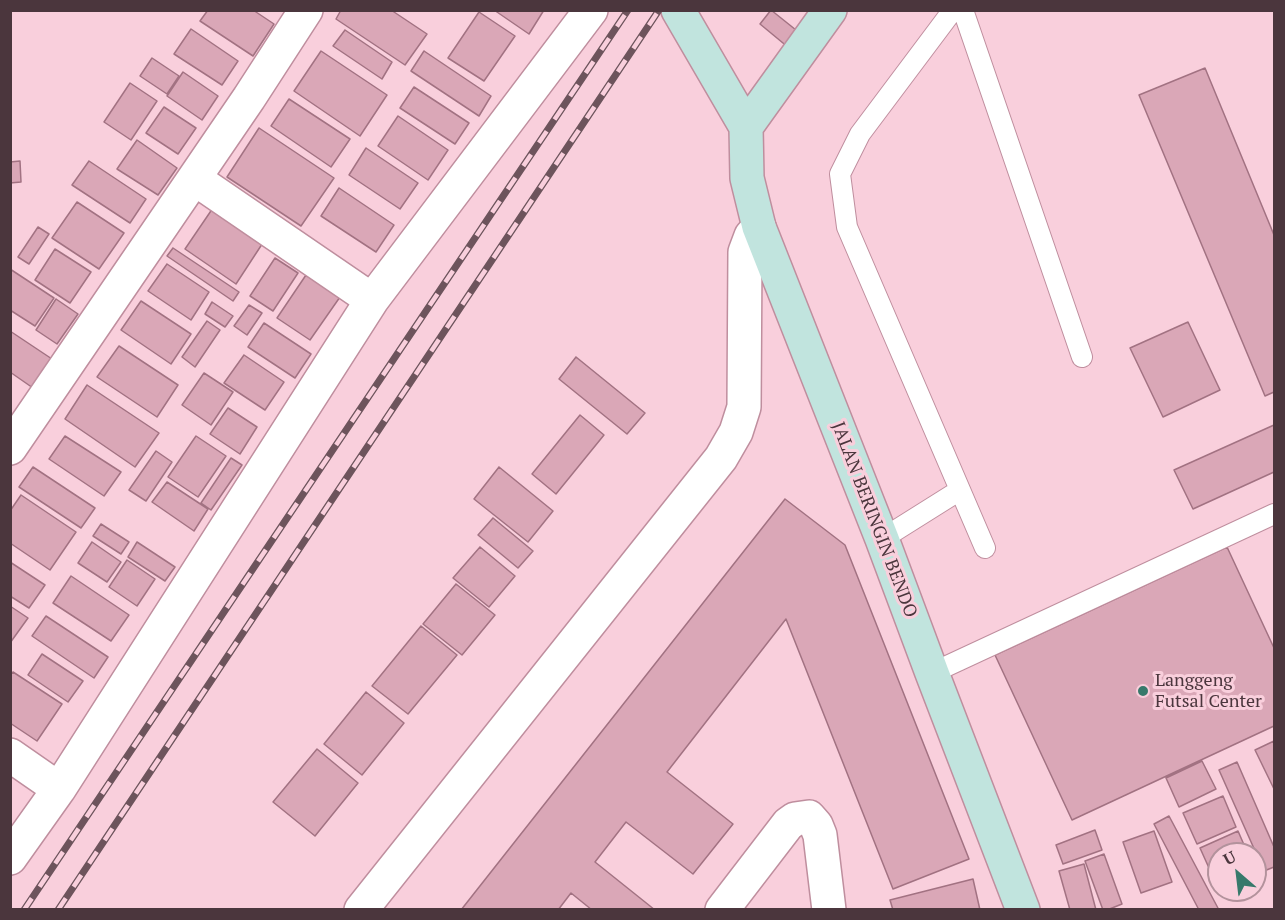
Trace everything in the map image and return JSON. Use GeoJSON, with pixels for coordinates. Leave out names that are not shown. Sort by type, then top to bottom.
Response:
{"type":"FeatureCollection","features":[{"type":"Feature","properties":{"kind":"street"},"geometry":{"type":"LineString","coordinates":[[10,448],[195,179],[306,10]]}},
{"type":"Feature","properties":{"kind":"street"},"geometry":{"type":"LineString","coordinates":[[10,858],[59,789],[372,300],[591,10]]}},
{"type":"Feature","properties":{"kind":"street"},"geometry":{"type":"LineString","coordinates":[[678,10],[746,127],[830,10]]}},
{"type":"Feature","properties":{"kind":"street","name":"JALAN BERINGIN BENDO"},"geometry":{"type":"LineString","coordinates":[[746,127],[747,178],[759,227],[882,539],[1023,909]]}},
{"type":"Feature","properties":{"kind":"street"},"geometry":{"type":"LineString","coordinates":[[195,179],[372,300]]}},
{"type":"Feature","properties":{"kind":"street"},"geometry":{"type":"LineString","coordinates":[[361,909],[721,458],[736,432],[744,407],[745,252],[751,236],[759,227]]}},
{"type":"Feature","properties":{"kind":"street"},"geometry":{"type":"LineString","coordinates":[[10,755],[59,789]]}},
{"type":"Feature","properties":{"kind":"street"},"geometry":{"type":"LineString","coordinates":[[722,909],[788,824],[795,819],[809,818],[816,825],[820,835],[829,909]]}},
{"type":"Feature","properties":{"kind":"lane"},"geometry":{"type":"LineString","coordinates":[[952,10],[860,134],[840,174],[847,227],[985,548]]}},
{"type":"Feature","properties":{"kind":"lane"},"geometry":{"type":"LineString","coordinates":[[963,10],[1082,357]]}},
{"type":"Feature","properties":{"kind":"lane"},"geometry":{"type":"LineString","coordinates":[[882,539],[960,490]]}},
{"type":"Feature","properties":{"kind":"lane"},"geometry":{"type":"LineString","coordinates":[[932,673],[1275,513]]}},
{"type":"Feature","properties":{"kind":"building"},"geometry":{"type":"Polygon","coordinates":[[[208,10],[253,10],[274,24],[253,56],[200,21],[208,10]]]}},
{"type":"Feature","properties":{"kind":"building"},"geometry":{"type":"Polygon","coordinates":[[[341,10],[391,10],[427,34],[405,65],[336,19],[341,10]]]}},
{"type":"Feature","properties":{"kind":"building"},"geometry":{"type":"Polygon","coordinates":[[[494,10],[544,10],[529,34],[494,10]]]}},
{"type":"Feature","properties":{"kind":"building"},"geometry":{"type":"Polygon","coordinates":[[[771,10],[801,34],[789,48],[760,24],[771,10]]]}},
{"type":"Feature","properties":{"kind":"building"},"geometry":{"type":"Polygon","coordinates":[[[479,12],[515,36],[484,81],[448,58],[479,12]]]}},
{"type":"Feature","properties":{"kind":"building"},"geometry":{"type":"Polygon","coordinates":[[[191,29],[238,61],[222,85],[174,54],[191,29]]]}},
{"type":"Feature","properties":{"kind":"building"},"geometry":{"type":"Polygon","coordinates":[[[345,30],[392,62],[382,79],[333,46],[345,30]]]}},
{"type":"Feature","properties":{"kind":"building"},"geometry":{"type":"Polygon","coordinates":[[[321,51],[387,95],[360,136],[294,91],[321,51]]]}},
{"type":"Feature","properties":{"kind":"building"},"geometry":{"type":"Polygon","coordinates":[[[424,51],[491,96],[479,116],[411,71],[424,51]]]}},
{"type":"Feature","properties":{"kind":"building"},"geometry":{"type":"Polygon","coordinates":[[[152,58],[179,76],[167,94],[140,76],[152,58]]]}},
{"type":"Feature","properties":{"kind":"building"},"geometry":{"type":"Polygon","coordinates":[[[1205,68],[1274,235],[1274,392],[1265,396],[1139,95],[1205,68]]]}},
{"type":"Feature","properties":{"kind":"building"},"geometry":{"type":"Polygon","coordinates":[[[183,72],[218,96],[202,120],[167,96],[183,72]]]}},
{"type":"Feature","properties":{"kind":"building"},"geometry":{"type":"Polygon","coordinates":[[[130,83],[157,101],[131,140],[104,122],[130,83]]]}},
{"type":"Feature","properties":{"kind":"building"},"geometry":{"type":"Polygon","coordinates":[[[414,87],[469,123],[455,144],[400,108],[414,87]]]}},
{"type":"Feature","properties":{"kind":"building"},"geometry":{"type":"Polygon","coordinates":[[[289,99],[350,139],[331,167],[271,126],[289,99]]]}},
{"type":"Feature","properties":{"kind":"building"},"geometry":{"type":"Polygon","coordinates":[[[164,107],[196,128],[178,154],[146,133],[164,107]]]}},
{"type":"Feature","properties":{"kind":"building"},"geometry":{"type":"Polygon","coordinates":[[[398,116],[448,150],[428,180],[378,146],[398,116]]]}},
{"type":"Feature","properties":{"kind":"building"},"geometry":{"type":"Polygon","coordinates":[[[259,128],[334,178],[301,226],[227,177],[259,128]]]}},
{"type":"Feature","properties":{"kind":"building"},"geometry":{"type":"Polygon","coordinates":[[[137,140],[177,168],[158,195],[117,169],[137,140]]]}},
{"type":"Feature","properties":{"kind":"building"},"geometry":{"type":"Polygon","coordinates":[[[366,148],[418,183],[400,209],[349,175],[366,148]]]}},
{"type":"Feature","properties":{"kind":"building"},"geometry":{"type":"Polygon","coordinates":[[[20,161],[21,182],[10,183],[10,162],[20,161]]]}},
{"type":"Feature","properties":{"kind":"building"},"geometry":{"type":"Polygon","coordinates":[[[89,161],[146,199],[130,223],[72,185],[89,161]]]}},
{"type":"Feature","properties":{"kind":"building"},"geometry":{"type":"Polygon","coordinates":[[[339,188],[394,225],[376,252],[321,216],[339,188]]]}},
{"type":"Feature","properties":{"kind":"building"},"geometry":{"type":"Polygon","coordinates":[[[77,202],[124,233],[99,269],[52,238],[77,202]]]}},
{"type":"Feature","properties":{"kind":"building"},"geometry":{"type":"Polygon","coordinates":[[[217,202],[268,235],[236,284],[185,249],[217,202]]]}},
{"type":"Feature","properties":{"kind":"building"},"geometry":{"type":"Polygon","coordinates":[[[38,227],[49,234],[29,264],[18,257],[38,227]]]}},
{"type":"Feature","properties":{"kind":"building"},"geometry":{"type":"Polygon","coordinates":[[[173,248],[239,292],[233,301],[167,256],[173,248]]]}},
{"type":"Feature","properties":{"kind":"building"},"geometry":{"type":"Polygon","coordinates":[[[55,249],[91,272],[70,303],[35,280],[55,249]]]}},
{"type":"Feature","properties":{"kind":"building"},"geometry":{"type":"Polygon","coordinates":[[[275,258],[298,273],[273,311],[250,296],[275,258]]]}},
{"type":"Feature","properties":{"kind":"building"},"geometry":{"type":"Polygon","coordinates":[[[167,264],[209,292],[191,320],[148,291],[167,264]]]}},
{"type":"Feature","properties":{"kind":"building"},"geometry":{"type":"Polygon","coordinates":[[[10,269],[54,298],[35,326],[10,310],[10,269]]]}},
{"type":"Feature","properties":{"kind":"building"},"geometry":{"type":"Polygon","coordinates":[[[306,275],[340,297],[310,340],[277,318],[306,275]]]}},
{"type":"Feature","properties":{"kind":"building"},"geometry":{"type":"Polygon","coordinates":[[[56,299],[78,314],[57,344],[36,330],[56,299]]]}},
{"type":"Feature","properties":{"kind":"building"},"geometry":{"type":"Polygon","coordinates":[[[141,301],[191,334],[171,364],[121,330],[141,301]]]}},
{"type":"Feature","properties":{"kind":"building"},"geometry":{"type":"Polygon","coordinates":[[[212,302],[233,316],[225,327],[205,314],[212,302]]]}},
{"type":"Feature","properties":{"kind":"building"},"geometry":{"type":"Polygon","coordinates":[[[249,305],[262,313],[247,335],[234,326],[249,305]]]}},
{"type":"Feature","properties":{"kind":"building"},"geometry":{"type":"Polygon","coordinates":[[[207,321],[220,330],[195,367],[182,357],[207,321]]]}},
{"type":"Feature","properties":{"kind":"building"},"geometry":{"type":"Polygon","coordinates":[[[1188,322],[1220,390],[1163,417],[1130,348],[1188,322]]]}},
{"type":"Feature","properties":{"kind":"building"},"geometry":{"type":"Polygon","coordinates":[[[264,323],[311,354],[295,378],[248,347],[264,323]]]}},
{"type":"Feature","properties":{"kind":"building"},"geometry":{"type":"Polygon","coordinates":[[[10,331],[52,359],[33,388],[10,372],[10,331]]]}},
{"type":"Feature","properties":{"kind":"building"},"geometry":{"type":"Polygon","coordinates":[[[119,346],[178,385],[157,417],[97,377],[119,346]]]}},
{"type":"Feature","properties":{"kind":"building"},"geometry":{"type":"Polygon","coordinates":[[[244,355],[284,382],[265,410],[224,383],[244,355]]]}},
{"type":"Feature","properties":{"kind":"building"},"geometry":{"type":"Polygon","coordinates":[[[576,357],[645,413],[627,434],[559,379],[576,357]]]}},
{"type":"Feature","properties":{"kind":"building"},"geometry":{"type":"Polygon","coordinates":[[[204,373],[233,392],[211,425],[182,405],[204,373]]]}},
{"type":"Feature","properties":{"kind":"building"},"geometry":{"type":"Polygon","coordinates":[[[87,385],[159,433],[135,467],[65,419],[87,385]]]}},
{"type":"Feature","properties":{"kind":"building"},"geometry":{"type":"Polygon","coordinates":[[[228,408],[257,427],[240,454],[210,434],[228,408]]]}},
{"type":"Feature","properties":{"kind":"building"},"geometry":{"type":"Polygon","coordinates":[[[580,415],[604,435],[556,494],[532,474],[580,415]]]}},
{"type":"Feature","properties":{"kind":"building"},"geometry":{"type":"Polygon","coordinates":[[[1274,425],[1274,472],[1193,509],[1174,470],[1274,425]]]}},
{"type":"Feature","properties":{"kind":"building"},"geometry":{"type":"Polygon","coordinates":[[[65,436],[121,472],[104,496],[49,459],[65,436]]]}},
{"type":"Feature","properties":{"kind":"building"},"geometry":{"type":"Polygon","coordinates":[[[196,436],[226,456],[198,497],[168,477],[196,436]]]}},
{"type":"Feature","properties":{"kind":"building"},"geometry":{"type":"Polygon","coordinates":[[[156,451],[172,462],[146,501],[129,490],[156,451]]]}},
{"type":"Feature","properties":{"kind":"building"},"geometry":{"type":"Polygon","coordinates":[[[231,458],[242,465],[211,510],[201,503],[231,458]]]}},
{"type":"Feature","properties":{"kind":"building"},"geometry":{"type":"Polygon","coordinates":[[[33,467],[95,508],[81,528],[19,487],[33,467]]]}},
{"type":"Feature","properties":{"kind":"building"},"geometry":{"type":"Polygon","coordinates":[[[499,467],[553,511],[528,542],[474,499],[499,467]]]}},
{"type":"Feature","properties":{"kind":"building"},"geometry":{"type":"Polygon","coordinates":[[[167,482],[208,509],[194,531],[152,502],[167,482]]]}},
{"type":"Feature","properties":{"kind":"building"},"geometry":{"type":"Polygon","coordinates":[[[21,495],[76,532],[50,570],[10,543],[10,511],[21,495]]]}},
{"type":"Feature","properties":{"kind":"building"},"geometry":{"type":"Polygon","coordinates":[[[785,499],[845,545],[969,859],[893,889],[786,619],[667,772],[733,824],[693,874],[626,822],[595,862],[655,910],[592,910],[571,893],[558,910],[461,910],[785,499]]]}},
{"type":"Feature","properties":{"kind":"building"},"geometry":{"type":"Polygon","coordinates":[[[493,518],[533,551],[518,568],[478,535],[493,518]]]}},
{"type":"Feature","properties":{"kind":"building"},"geometry":{"type":"Polygon","coordinates":[[[101,524],[129,542],[121,554],[93,536],[101,524]]]}},
{"type":"Feature","properties":{"kind":"building"},"geometry":{"type":"Polygon","coordinates":[[[92,542],[121,562],[107,582],[78,563],[92,542]]]}},
{"type":"Feature","properties":{"kind":"building"},"geometry":{"type":"Polygon","coordinates":[[[137,542],[175,567],[165,581],[128,557],[137,542]]]}},
{"type":"Feature","properties":{"kind":"building"},"geometry":{"type":"Polygon","coordinates":[[[480,547],[515,576],[489,607],[453,578],[480,547]]]}},
{"type":"Feature","properties":{"kind":"building","name":"Langgeng Futsal Center"},"geometry":{"type":"Polygon","coordinates":[[[1227,547],[1274,648],[1274,726],[1072,820],[995,655],[1227,547]]]}},
{"type":"Feature","properties":{"kind":"building"},"geometry":{"type":"Polygon","coordinates":[[[127,560],[155,579],[137,606],[109,587],[127,560]]]}},
{"type":"Feature","properties":{"kind":"building"},"geometry":{"type":"Polygon","coordinates":[[[10,562],[45,585],[29,608],[10,596],[10,562]]]}},
{"type":"Feature","properties":{"kind":"building"},"geometry":{"type":"Polygon","coordinates":[[[71,576],[129,615],[111,641],[53,603],[71,576]]]}},
{"type":"Feature","properties":{"kind":"building"},"geometry":{"type":"Polygon","coordinates":[[[456,584],[495,615],[462,655],[423,624],[456,584]]]}},
{"type":"Feature","properties":{"kind":"building"},"geometry":{"type":"Polygon","coordinates":[[[10,606],[28,618],[10,643],[10,606]]]}},
{"type":"Feature","properties":{"kind":"building"},"geometry":{"type":"Polygon","coordinates":[[[46,616],[108,657],[94,678],[32,636],[46,616]]]}},
{"type":"Feature","properties":{"kind":"building"},"geometry":{"type":"Polygon","coordinates":[[[421,626],[457,655],[408,714],[372,686],[421,626]]]}},
{"type":"Feature","properties":{"kind":"building"},"geometry":{"type":"Polygon","coordinates":[[[42,654],[83,681],[68,702],[28,675],[42,654]]]}},
{"type":"Feature","properties":{"kind":"building"},"geometry":{"type":"Polygon","coordinates":[[[13,672],[62,704],[37,741],[10,723],[10,675],[13,672]]]}},
{"type":"Feature","properties":{"kind":"building"},"geometry":{"type":"Polygon","coordinates":[[[366,692],[404,723],[362,775],[324,744],[366,692]]]}},
{"type":"Feature","properties":{"kind":"building"},"geometry":{"type":"Polygon","coordinates":[[[1274,741],[1274,789],[1255,750],[1274,741]]]}},
{"type":"Feature","properties":{"kind":"building"},"geometry":{"type":"Polygon","coordinates":[[[317,749],[358,783],[315,836],[273,802],[317,749]]]}},
{"type":"Feature","properties":{"kind":"building"},"geometry":{"type":"Polygon","coordinates":[[[1202,761],[1216,789],[1179,807],[1166,778],[1202,761]]]}},
{"type":"Feature","properties":{"kind":"building"},"geometry":{"type":"Polygon","coordinates":[[[1237,762],[1274,847],[1274,867],[1267,870],[1267,842],[1251,842],[1219,770],[1237,762]]]}},
{"type":"Feature","properties":{"kind":"building"},"geometry":{"type":"Polygon","coordinates":[[[1223,796],[1236,827],[1197,844],[1183,813],[1223,796]]]}},
{"type":"Feature","properties":{"kind":"building"},"geometry":{"type":"Polygon","coordinates":[[[1169,816],[1207,887],[1207,902],[1215,902],[1219,910],[1199,910],[1154,824],[1169,816]]]}},
{"type":"Feature","properties":{"kind":"building"},"geometry":{"type":"Polygon","coordinates":[[[1095,830],[1102,850],[1063,864],[1056,845],[1095,830]]]}},
{"type":"Feature","properties":{"kind":"building"},"geometry":{"type":"Polygon","coordinates":[[[1154,831],[1172,882],[1141,893],[1123,842],[1154,831]]]}},
{"type":"Feature","properties":{"kind":"building"},"geometry":{"type":"Polygon","coordinates":[[[1238,831],[1243,842],[1213,842],[1238,831]]]}},
{"type":"Feature","properties":{"kind":"building"},"geometry":{"type":"Polygon","coordinates":[[[1207,845],[1207,864],[1200,848],[1207,845]]]}},
{"type":"Feature","properties":{"kind":"building"},"geometry":{"type":"Polygon","coordinates":[[[1104,854],[1122,904],[1107,910],[1103,910],[1085,861],[1104,854]]]}},
{"type":"Feature","properties":{"kind":"building"},"geometry":{"type":"Polygon","coordinates":[[[1084,864],[1096,910],[1070,910],[1059,871],[1084,864]]]}},
{"type":"Feature","properties":{"kind":"building"},"geometry":{"type":"Polygon","coordinates":[[[973,879],[980,910],[893,910],[890,900],[973,879]]]}},
{"type":"Feature","properties":{"kind":"railway"},"geometry":{"type":"LineString","coordinates":[[24,910],[628,10]]}},
{"type":"Feature","properties":{"kind":"railway"},"geometry":{"type":"LineString","coordinates":[[58,910],[659,10]]}},
{"type":"Feature","properties":{"kind":"place","name":"Langgeng Futsal Center"},"geometry":{"type":"Point","coordinates":[1143,691]}}]}
